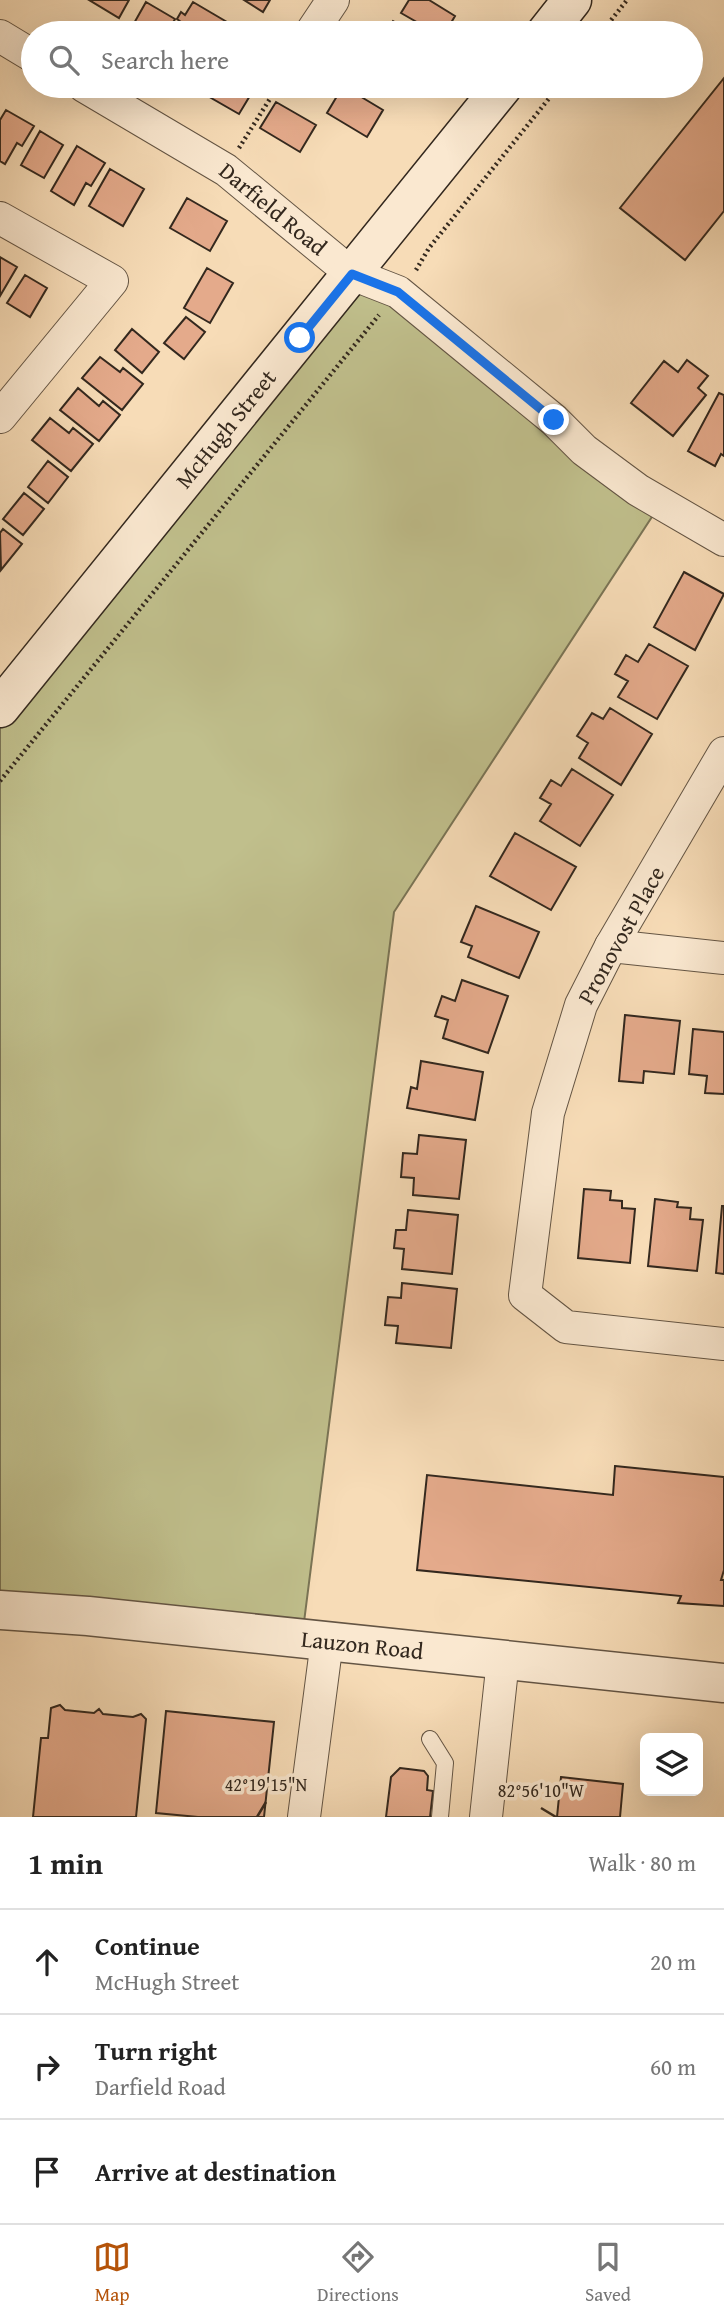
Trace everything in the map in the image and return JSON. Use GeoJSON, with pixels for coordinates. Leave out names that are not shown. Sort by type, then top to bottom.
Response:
{"type":"FeatureCollection","features":[{"type":"Feature","properties":{"kind":"main road"},"geometry":{"type":"LineString","coordinates":[[555,21],[572,0]]}},
{"type":"Feature","properties":{"kind":"main road","name":"McHugh Street"},"geometry":{"type":"LineString","coordinates":[[0,708],[493,98]]}},
{"type":"Feature","properties":{"kind":"main road","name":"Lauzon Road"},"geometry":{"type":"LineString","coordinates":[[0,1610],[88,1616],[724,1683]]}},
{"type":"Feature","properties":{"kind":"street"},"geometry":{"type":"LineString","coordinates":[[319,21],[333,0]]}},
{"type":"Feature","properties":{"kind":"street"},"geometry":{"type":"LineString","coordinates":[[0,36],[21,49]]}},
{"type":"Feature","properties":{"kind":"street","name":"Darfield Road"},"geometry":{"type":"LineString","coordinates":[[104,98],[226,170],[352,274],[398,292],[554,420],[584,450],[638,490],[724,540]]}},
{"type":"Feature","properties":{"kind":"street"},"geometry":{"type":"LineString","coordinates":[[0,218],[113,281],[0,417]]}},
{"type":"Feature","properties":{"kind":"street","name":"Pronovost Place"},"geometry":{"type":"LineString","coordinates":[[724,752],[611,946],[581,1005],[548,1113],[525,1295],[566,1327],[724,1344]]}},
{"type":"Feature","properties":{"kind":"street"},"geometry":{"type":"LineString","coordinates":[[611,946],[724,958]]}},
{"type":"Feature","properties":{"kind":"street"},"geometry":{"type":"LineString","coordinates":[[304,1817],[327,1641]]}},
{"type":"Feature","properties":{"kind":"street"},"geometry":{"type":"LineString","coordinates":[[486,1817],[503,1660]]}},
{"type":"Feature","properties":{"kind":"lane"},"geometry":{"type":"LineString","coordinates":[[430,1739],[445,1763],[440,1817]]}},
{"type":"Feature","properties":{"kind":"path"},"geometry":{"type":"LineString","coordinates":[[610,21],[627,0]]}},
{"type":"Feature","properties":{"kind":"path"},"geometry":{"type":"LineString","coordinates":[[226,170],[271,98]]}},
{"type":"Feature","properties":{"kind":"path"},"geometry":{"type":"LineString","coordinates":[[417,269],[429,248],[549,98]]}},
{"type":"Feature","properties":{"kind":"path"},"geometry":{"type":"LineString","coordinates":[[0,781],[371,325]]}},
{"type":"Feature","properties":{"kind":"shaded area"},"geometry":{"type":"Polygon","coordinates":[[[352,274],[661,503],[394,912],[302,1638],[0,1609],[0,708],[352,274]]]}},
{"type":"Feature","properties":{"kind":"building"},"geometry":{"type":"Polygon","coordinates":[[[89,0],[129,0],[119,18],[89,0]]]}},
{"type":"Feature","properties":{"kind":"building"},"geometry":{"type":"Polygon","coordinates":[[[244,0],[270,0],[263,12],[244,0]]]}},
{"type":"Feature","properties":{"kind":"building"},"geometry":{"type":"Polygon","coordinates":[[[409,0],[429,0],[455,16],[452,21],[415,21],[401,13],[409,0]]]}},
{"type":"Feature","properties":{"kind":"building"},"geometry":{"type":"Polygon","coordinates":[[[146,2],[175,19],[174,21],[135,21],[146,2]]]}},
{"type":"Feature","properties":{"kind":"building"},"geometry":{"type":"Polygon","coordinates":[[[193,2],[225,21],[177,19],[181,12],[185,15],[193,2]]]}},
{"type":"Feature","properties":{"kind":"building"},"geometry":{"type":"Polygon","coordinates":[[[724,78],[724,211],[685,260],[620,208],[724,78]]]}},
{"type":"Feature","properties":{"kind":"building"},"geometry":{"type":"Polygon","coordinates":[[[211,98],[249,98],[239,114],[211,98]]]}},
{"type":"Feature","properties":{"kind":"building"},"geometry":{"type":"Polygon","coordinates":[[[336,98],[363,98],[383,110],[367,137],[327,113],[336,98]]]}},
{"type":"Feature","properties":{"kind":"building"},"geometry":{"type":"Polygon","coordinates":[[[276,102],[316,125],[300,152],[260,128],[276,102]]]}},
{"type":"Feature","properties":{"kind":"building"},"geometry":{"type":"Polygon","coordinates":[[[6,110],[34,126],[22,146],[17,143],[5,164],[0,161],[0,120],[6,110]]]}},
{"type":"Feature","properties":{"kind":"building"},"geometry":{"type":"Polygon","coordinates":[[[40,131],[63,145],[44,178],[21,165],[40,131]]]}},
{"type":"Feature","properties":{"kind":"building"},"geometry":{"type":"Polygon","coordinates":[[[77,146],[105,163],[91,186],[86,183],[74,205],[51,191],[77,146]]]}},
{"type":"Feature","properties":{"kind":"building"},"geometry":{"type":"Polygon","coordinates":[[[110,169],[144,189],[123,226],[89,206],[110,169]]]}},
{"type":"Feature","properties":{"kind":"building"},"geometry":{"type":"Polygon","coordinates":[[[187,198],[227,221],[210,251],[170,228],[187,198]]]}},
{"type":"Feature","properties":{"kind":"building"},"geometry":{"type":"Polygon","coordinates":[[[0,257],[17,267],[0,296],[0,257]]]}},
{"type":"Feature","properties":{"kind":"building"},"geometry":{"type":"Polygon","coordinates":[[[207,268],[233,283],[210,323],[184,308],[207,268]]]}},
{"type":"Feature","properties":{"kind":"building"},"geometry":{"type":"Polygon","coordinates":[[[25,275],[47,288],[30,317],[7,303],[25,275]]]}},
{"type":"Feature","properties":{"kind":"building"},"geometry":{"type":"Polygon","coordinates":[[[186,317],[205,332],[184,359],[164,343],[186,317]]]}},
{"type":"Feature","properties":{"kind":"building"},"geometry":{"type":"Polygon","coordinates":[[[132,329],[159,352],[142,373],[115,350],[132,329]]]}},
{"type":"Feature","properties":{"kind":"building"},"geometry":{"type":"Polygon","coordinates":[[[100,357],[120,372],[123,368],[143,384],[122,410],[82,378],[100,357]]]}},
{"type":"Feature","properties":{"kind":"building"},"geometry":{"type":"Polygon","coordinates":[[[687,360],[708,376],[698,388],[706,395],[673,436],[631,403],[664,361],[678,372],[687,360]]]}},
{"type":"Feature","properties":{"kind":"building"},"geometry":{"type":"Polygon","coordinates":[[[78,388],[99,406],[103,401],[120,415],[99,441],[60,410],[78,388]]]}},
{"type":"Feature","properties":{"kind":"building"},"geometry":{"type":"Polygon","coordinates":[[[719,393],[724,395],[724,456],[721,454],[715,466],[688,451],[719,393]]]}},
{"type":"Feature","properties":{"kind":"building"},"geometry":{"type":"Polygon","coordinates":[[[50,418],[69,433],[73,428],[93,444],[71,471],[32,440],[50,418]]]}},
{"type":"Feature","properties":{"kind":"building"},"geometry":{"type":"Polygon","coordinates":[[[48,461],[68,477],[48,503],[28,487],[48,461]]]}},
{"type":"Feature","properties":{"kind":"building"},"geometry":{"type":"Polygon","coordinates":[[[24,493],[44,509],[23,535],[3,519],[24,493]]]}},
{"type":"Feature","properties":{"kind":"building"},"geometry":{"type":"Polygon","coordinates":[[[3,529],[22,544],[1,570],[0,533],[3,529]]]}},
{"type":"Feature","properties":{"kind":"building"},"geometry":{"type":"Polygon","coordinates":[[[684,572],[724,594],[695,650],[654,627],[684,572]]]}},
{"type":"Feature","properties":{"kind":"building"},"geometry":{"type":"Polygon","coordinates":[[[649,644],[688,666],[657,719],[618,697],[628,681],[615,674],[626,655],[638,662],[649,644]]]}},
{"type":"Feature","properties":{"kind":"building"},"geometry":{"type":"Polygon","coordinates":[[[610,708],[652,734],[621,785],[579,758],[588,743],[577,736],[592,713],[603,719],[610,708]]]}},
{"type":"Feature","properties":{"kind":"building"},"geometry":{"type":"Polygon","coordinates":[[[572,769],[613,795],[580,846],[540,821],[551,804],[540,798],[551,780],[561,786],[572,769]]]}},
{"type":"Feature","properties":{"kind":"building"},"geometry":{"type":"Polygon","coordinates":[[[515,833],[576,867],[551,910],[490,876],[515,833]]]}},
{"type":"Feature","properties":{"kind":"building"},"geometry":{"type":"Polygon","coordinates":[[[476,906],[539,932],[519,978],[468,957],[472,946],[461,942],[476,906]]]}},
{"type":"Feature","properties":{"kind":"building"},"geometry":{"type":"Polygon","coordinates":[[[462,980],[508,996],[488,1053],[443,1038],[448,1020],[435,1016],[442,996],[455,1001],[462,980]]]}},
{"type":"Feature","properties":{"kind":"building"},"geometry":{"type":"Polygon","coordinates":[[[625,1015],[680,1021],[674,1074],[644,1071],[643,1083],[619,1081],[625,1015]]]}},
{"type":"Feature","properties":{"kind":"building"},"geometry":{"type":"Polygon","coordinates":[[[693,1029],[724,1032],[724,1094],[705,1093],[707,1076],[689,1074],[693,1029]]]}},
{"type":"Feature","properties":{"kind":"building"},"geometry":{"type":"Polygon","coordinates":[[[421,1061],[483,1072],[475,1120],[407,1108],[411,1087],[417,1089],[421,1061]]]}},
{"type":"Feature","properties":{"kind":"building"},"geometry":{"type":"Polygon","coordinates":[[[419,1135],[466,1140],[459,1199],[413,1195],[414,1178],[401,1177],[403,1153],[417,1154],[419,1135]]]}},
{"type":"Feature","properties":{"kind":"building"},"geometry":{"type":"Polygon","coordinates":[[[584,1189],[611,1191],[610,1200],[622,1201],[622,1208],[635,1209],[630,1263],[578,1258],[584,1189]]]}},
{"type":"Feature","properties":{"kind":"building"},"geometry":{"type":"Polygon","coordinates":[[[655,1199],[678,1202],[677,1207],[691,1208],[690,1219],[703,1220],[697,1271],[648,1266],[655,1199]]]}},
{"type":"Feature","properties":{"kind":"building"},"geometry":{"type":"Polygon","coordinates":[[[724,1206],[724,1274],[716,1273],[724,1206]]]}},
{"type":"Feature","properties":{"kind":"building"},"geometry":{"type":"Polygon","coordinates":[[[408,1210],[458,1215],[452,1274],[402,1269],[404,1249],[394,1248],[396,1230],[406,1230],[408,1210]]]}},
{"type":"Feature","properties":{"kind":"building"},"geometry":{"type":"Polygon","coordinates":[[[402,1283],[457,1289],[451,1348],[396,1343],[398,1326],[385,1325],[388,1297],[401,1298],[402,1283]]]}},
{"type":"Feature","properties":{"kind":"building"},"geometry":{"type":"Polygon","coordinates":[[[615,1466],[724,1477],[724,1570],[721,1580],[724,1580],[724,1606],[678,1603],[681,1596],[417,1570],[427,1475],[613,1495],[615,1466]]]}},
{"type":"Feature","properties":{"kind":"building"},"geometry":{"type":"Polygon","coordinates":[[[60,1705],[65,1710],[94,1713],[99,1709],[103,1714],[133,1717],[141,1714],[146,1719],[136,1817],[33,1817],[41,1738],[48,1738],[51,1708],[60,1705]]]}},
{"type":"Feature","properties":{"kind":"building"},"geometry":{"type":"Polygon","coordinates":[[[166,1711],[274,1722],[264,1817],[198,1817],[156,1813],[166,1711]]]}},
{"type":"Feature","properties":{"kind":"building"},"geometry":{"type":"Polygon","coordinates":[[[400,1768],[424,1771],[428,1776],[427,1790],[433,1791],[430,1817],[386,1817],[391,1777],[400,1768]]]}},
{"type":"Feature","properties":{"kind":"building"},"geometry":{"type":"Polygon","coordinates":[[[561,1777],[623,1784],[620,1817],[557,1817],[561,1777]]]}},
{"type":"Feature","properties":{"kind":"route"},"geometry":{"type":"LineString","coordinates":[[300,338],[352,274],[398,292],[554,420]]}}]}
